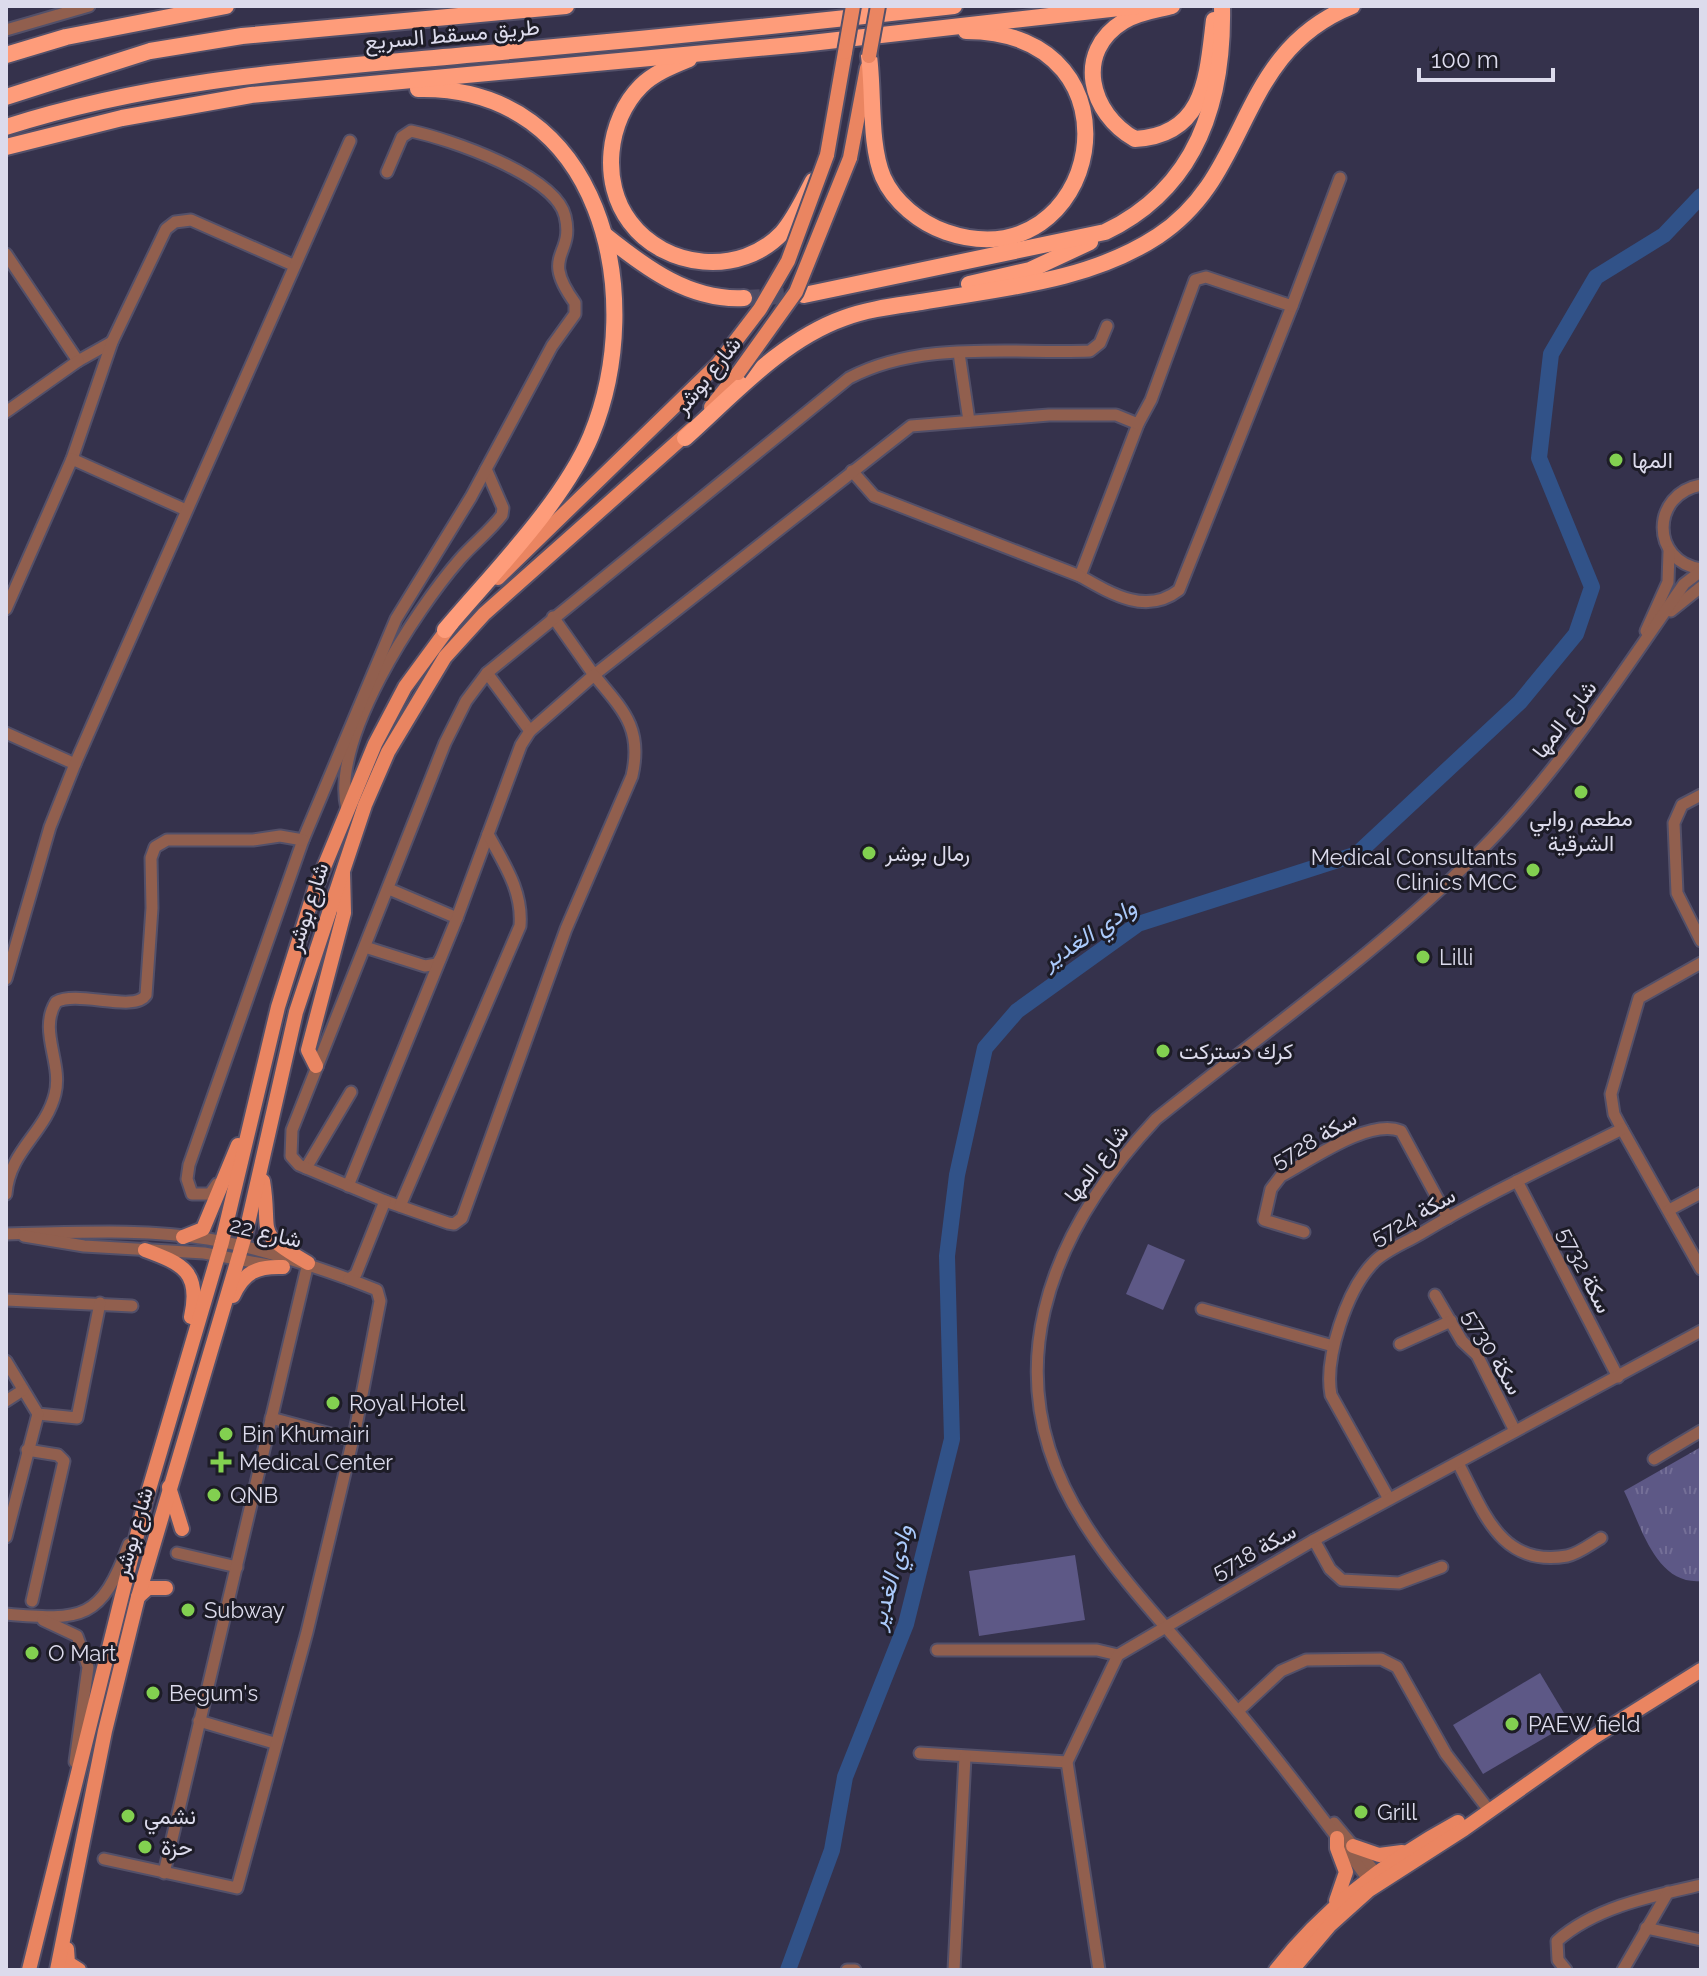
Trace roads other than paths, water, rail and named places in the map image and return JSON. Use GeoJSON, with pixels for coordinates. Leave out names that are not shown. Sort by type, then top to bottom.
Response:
{"type":"FeatureCollection","features":[{"type":"Feature","properties":{"kind":"highway"},"geometry":{"type":"LineString","coordinates":[[6,44],[66,37],[226,6]]}},
{"type":"Feature","properties":{"kind":"highway","name":"طريق مسقط السريع"},"geometry":{"type":"LineString","coordinates":[[6,97],[150,51],[180,46],[242,36],[566,6]]}},
{"type":"Feature","properties":{"kind":"highway","name":"طريق مسقط السريع"},"geometry":{"type":"LineString","coordinates":[[6,127],[86,103],[238,75],[603,43],[954,6]]}},
{"type":"Feature","properties":{"kind":"highway"},"geometry":{"type":"LineString","coordinates":[[827,155],[781,234],[750,254],[720,262],[688,260],[645,238],[628,220],[611,177],[612,146],[621,116],[631,99],[651,79],[692,58],[1137,6]]}},
{"type":"Feature","properties":{"kind":"highway"},"geometry":{"type":"LineString","coordinates":[[1172,6],[1123,21],[1101,46],[1095,61],[1092,84],[1099,104],[1107,118],[1135,139],[1173,131],[1202,95],[1218,9]]}},
{"type":"Feature","properties":{"kind":"highway"},"geometry":{"type":"LineString","coordinates":[[790,347],[820,328],[852,315],[1072,275],[1159,235],[1194,204],[1217,175],[1265,78],[1284,52],[1326,18],[1352,6]]}},
{"type":"Feature","properties":{"kind":"highway"},"geometry":{"type":"LineString","coordinates":[[685,438],[812,327],[841,313],[1030,270],[1142,212],[1166,192],[1200,136],[1223,50],[1218,9]]}},
{"type":"Feature","properties":{"kind":"highway"},"geometry":{"type":"LineString","coordinates":[[869,56],[876,156],[883,178],[907,209],[946,232],[987,238],[1032,226],[1059,207],[1082,167],[1087,127],[1077,94],[1055,63],[1037,48],[998,34],[901,32]]}},
{"type":"Feature","properties":{"kind":"highway"},"geometry":{"type":"LineString","coordinates":[[6,55],[66,37]]}},
{"type":"Feature","properties":{"kind":"highway"},"geometry":{"type":"LineString","coordinates":[[6,147],[170,108],[296,92],[802,44]]}},
{"type":"Feature","properties":{"kind":"highway"},"geometry":{"type":"LineString","coordinates":[[296,92],[448,89],[506,108],[532,124],[573,166],[594,204],[606,236],[616,287],[617,329],[608,385],[591,437],[576,469],[445,630]]}},
{"type":"Feature","properties":{"kind":"highway"},"geometry":{"type":"LineString","coordinates":[[804,295],[1105,232]]}},
{"type":"Feature","properties":{"kind":"highway"},"geometry":{"type":"LineString","coordinates":[[606,236],[655,273],[676,283],[707,295],[744,298]]}},
{"type":"Feature","properties":{"kind":"main road","name":"شارع بوشر"},"geometry":{"type":"LineString","coordinates":[[29,1970],[145,1503],[220,1248],[287,977],[315,889],[347,809],[405,687],[445,630],[718,364],[760,309],[788,261],[827,155],[853,6]]}},
{"type":"Feature","properties":{"kind":"main road","name":"شارع بوشر"},"geometry":{"type":"LineString","coordinates":[[57,1970],[105,1731],[138,1597],[263,1167],[296,1012],[343,870],[388,752],[445,657],[505,595],[685,438],[738,373],[796,292],[850,158],[878,6]]}},
{"type":"Feature","properties":{"kind":"main road"},"geometry":{"type":"LineString","coordinates":[[316,1066],[308,1050],[344,913],[343,870]]}},
{"type":"Feature","properties":{"kind":"main road"},"geometry":{"type":"LineString","coordinates":[[183,1237],[203,1229],[258,1093]]}},
{"type":"Feature","properties":{"kind":"main road"},"geometry":{"type":"LineString","coordinates":[[263,1167],[267,1231],[280,1247],[308,1263]]}},
{"type":"Feature","properties":{"kind":"main road"},"geometry":{"type":"LineString","coordinates":[[145,1250],[180,1265],[192,1278],[195,1292],[175,1395]]}},
{"type":"Feature","properties":{"kind":"main road"},"geometry":{"type":"LineString","coordinates":[[216,1327],[225,1317],[245,1276],[266,1266],[283,1267]]}},
{"type":"Feature","properties":{"kind":"main road"},"geometry":{"type":"LineString","coordinates":[[169,1486],[182,1529]]}},
{"type":"Feature","properties":{"kind":"main road"},"geometry":{"type":"LineString","coordinates":[[138,1597],[148,1588],[166,1588]]}},
{"type":"Feature","properties":{"kind":"main road"},"geometry":{"type":"LineString","coordinates":[[1292,1970],[1330,1925],[1406,1853],[1488,1809],[1701,1670]]}},
{"type":"Feature","properties":{"kind":"main road"},"geometry":{"type":"LineString","coordinates":[[1276,1970],[1334,1907],[1464,1829],[1488,1809]]}},
{"type":"Feature","properties":{"kind":"main road"},"geometry":{"type":"LineString","coordinates":[[1334,1907],[1346,1872],[1337,1848],[1337,1838]]}},
{"type":"Feature","properties":{"kind":"main road"},"geometry":{"type":"LineString","coordinates":[[1353,1846],[1379,1855],[1406,1853]]}},
{"type":"Feature","properties":{"kind":"main road"},"geometry":{"type":"LineString","coordinates":[[67,1930],[68,1963],[79,1970]]}},
{"type":"Feature","properties":{"kind":"street"},"geometry":{"type":"LineString","coordinates":[[6,30],[89,6]]}},
{"type":"Feature","properties":{"kind":"street"},"geometry":{"type":"LineString","coordinates":[[229,1167],[210,1194],[202,1196],[188,1188],[189,1165],[303,840],[396,619],[471,497],[552,346],[575,314],[575,303],[561,283],[556,266],[564,241],[565,215],[551,191],[527,175],[426,134],[411,131],[402,137],[387,172]]}},
{"type":"Feature","properties":{"kind":"street"},"geometry":{"type":"LineString","coordinates":[[6,979],[10,952],[50,827],[75,764],[350,141]]}},
{"type":"Feature","properties":{"kind":"street"},"geometry":{"type":"LineString","coordinates":[[852,471],[874,496],[1147,605],[1165,601],[1179,590],[1340,178]]}},
{"type":"Feature","properties":{"kind":"street"},"geometry":{"type":"LineString","coordinates":[[6,609],[72,459],[112,342],[166,229],[175,222],[191,220],[293,265]]}},
{"type":"Feature","properties":{"kind":"street"},"geometry":{"type":"LineString","coordinates":[[7,257],[78,361]]}},
{"type":"Feature","properties":{"kind":"street"},"geometry":{"type":"LineString","coordinates":[[1080,576],[1138,424],[1151,400],[1195,280],[1206,277],[1292,306]]}},
{"type":"Feature","properties":{"kind":"street"},"geometry":{"type":"LineString","coordinates":[[553,617],[623,711],[634,732],[637,754],[632,776],[566,929],[462,1218],[454,1224],[448,1223],[348,1186],[306,1168],[291,1156],[292,1130],[316,1066],[450,733],[466,701],[487,673],[553,617],[849,378],[880,361],[959,353],[1090,351],[1100,343],[1107,326]]}},
{"type":"Feature","properties":{"kind":"street"},"geometry":{"type":"LineString","coordinates":[[6,412],[78,361],[112,342]]}},
{"type":"Feature","properties":{"kind":"street"},"geometry":{"type":"LineString","coordinates":[[959,353],[969,421]]}},
{"type":"Feature","properties":{"kind":"street"},"geometry":{"type":"LineString","coordinates":[[348,1186],[457,918],[521,745],[530,731],[594,675],[911,426],[1116,415],[1138,424]]}},
{"type":"Feature","properties":{"kind":"street"},"geometry":{"type":"LineString","coordinates":[[72,459],[186,510]]}},
{"type":"Feature","properties":{"kind":"street"},"geometry":{"type":"LineString","coordinates":[[347,809],[343,773],[376,689],[410,623],[461,558],[502,515],[503,508],[486,469]]}},
{"type":"Feature","properties":{"kind":"street","name":"شارع المها"},"geometry":{"type":"LineString","coordinates":[[1638,650],[1668,582],[1669,552],[1662,536],[1664,513],[1678,494],[1701,485]]}},
{"type":"Feature","properties":{"kind":"street"},"geometry":{"type":"LineString","coordinates":[[471,497],[497,496]]}},
{"type":"Feature","properties":{"kind":"street"},"geometry":{"type":"LineString","coordinates":[[1669,552],[1678,561],[1701,570]]}},
{"type":"Feature","properties":{"kind":"street","name":"شارع المها"},"geometry":{"type":"LineString","coordinates":[[1374,1881],[1085,1525],[1060,1480],[1042,1429],[1036,1376],[1046,1298],[1061,1254],[1103,1181],[1156,1119],[1391,936],[1479,852],[1566,751],[1684,584],[1701,570]]}},
{"type":"Feature","properties":{"kind":"street"},"geometry":{"type":"LineString","coordinates":[[1661,619],[1701,587]]}},
{"type":"Feature","properties":{"kind":"street"},"geometry":{"type":"LineString","coordinates":[[487,673],[530,731]]}},
{"type":"Feature","properties":{"kind":"street"},"geometry":{"type":"LineString","coordinates":[[6,733],[75,764]]}},
{"type":"Feature","properties":{"kind":"street"},"geometry":{"type":"LineString","coordinates":[[1701,795],[1682,805],[1674,823],[1677,893],[1701,941]]}},
{"type":"Feature","properties":{"kind":"street"},"geometry":{"type":"LineString","coordinates":[[400,1206],[520,926],[521,907],[516,888],[488,834]]}},
{"type":"Feature","properties":{"kind":"street"},"geometry":{"type":"LineString","coordinates":[[6,1194],[9,1169],[56,1092],[48,1019],[56,1002],[71,998],[136,1002],[146,995],[152,908],[151,858],[155,847],[167,840],[253,840],[280,836],[303,840]]}},
{"type":"Feature","properties":{"kind":"street"},"geometry":{"type":"LineString","coordinates":[[389,889],[457,918]]}},
{"type":"Feature","properties":{"kind":"street"},"geometry":{"type":"LineString","coordinates":[[365,947],[425,966],[437,964],[442,955]]}},
{"type":"Feature","properties":{"kind":"street"},"geometry":{"type":"LineString","coordinates":[[1701,963],[1648,991],[1635,1005],[1611,1094],[1614,1114],[1701,1269]]}},
{"type":"Feature","properties":{"kind":"street"},"geometry":{"type":"LineString","coordinates":[[306,1168],[351,1092]]}},
{"type":"Feature","properties":{"kind":"street","name":"سكة 5728"},"geometry":{"type":"LineString","coordinates":[[1304,1232],[1264,1220],[1271,1189],[1281,1176],[1370,1129],[1388,1126],[1401,1131],[1448,1218]]}},
{"type":"Feature","properties":{"kind":"street","name":"سكة 5724"},"geometry":{"type":"LineString","coordinates":[[1389,1499],[1331,1395],[1328,1378],[1333,1346],[1358,1283],[1374,1262],[1448,1218],[1622,1129]]}},
{"type":"Feature","properties":{"kind":"street","name":"سكة 5732"},"geometry":{"type":"LineString","coordinates":[[1517,1181],[1618,1377]]}},
{"type":"Feature","properties":{"kind":"street"},"geometry":{"type":"LineString","coordinates":[[1669,1210],[1701,1193]]}},
{"type":"Feature","properties":{"kind":"street"},"geometry":{"type":"LineString","coordinates":[[349,1279],[360,1268],[385,1201]]}},
{"type":"Feature","properties":{"kind":"street","name":"شارع 22"},"geometry":{"type":"LineString","coordinates":[[9,1235],[86,1232],[183,1237],[283,1267],[308,1263]]}},
{"type":"Feature","properties":{"kind":"street","name":"شارع 22"},"geometry":{"type":"LineString","coordinates":[[9,1235],[47,1242],[145,1250],[220,1248]]}},
{"type":"Feature","properties":{"kind":"street","name":"شارع 22"},"geometry":{"type":"LineString","coordinates":[[239,1253],[308,1263]]}},
{"type":"Feature","properties":{"kind":"street"},"geometry":{"type":"LineString","coordinates":[[104,1859],[164,1873],[237,1888],[274,1743],[307,1632],[353,1440],[380,1301],[377,1290],[308,1263],[164,1873]]}},
{"type":"Feature","properties":{"kind":"street","name":"سكة 5730"},"geometry":{"type":"LineString","coordinates":[[1435,1295],[1462,1341],[1477,1355],[1515,1431]]}},
{"type":"Feature","properties":{"kind":"street"},"geometry":{"type":"LineString","coordinates":[[6,1300],[132,1306]]}},
{"type":"Feature","properties":{"kind":"street"},"geometry":{"type":"LineString","coordinates":[[38,1414],[77,1418],[100,1303]]}},
{"type":"Feature","properties":{"kind":"street"},"geometry":{"type":"LineString","coordinates":[[1202,1309],[1333,1346]]}},
{"type":"Feature","properties":{"kind":"street"},"geometry":{"type":"LineString","coordinates":[[1400,1344],[1451,1321]]}},
{"type":"Feature","properties":{"kind":"street","name":"سكة 5718"},"geometry":{"type":"LineString","coordinates":[[1118,1655],[1314,1540],[1701,1331]]}},
{"type":"Feature","properties":{"kind":"street"},"geometry":{"type":"LineString","coordinates":[[6,1361],[38,1414],[6,1537]]}},
{"type":"Feature","properties":{"kind":"street"},"geometry":{"type":"LineString","coordinates":[[6,1401],[23,1390]]}},
{"type":"Feature","properties":{"kind":"street"},"geometry":{"type":"LineString","coordinates":[[271,1418],[353,1440]]}},
{"type":"Feature","properties":{"kind":"street"},"geometry":{"type":"LineString","coordinates":[[1654,1459],[1701,1431]]}},
{"type":"Feature","properties":{"kind":"street"},"geometry":{"type":"LineString","coordinates":[[27,1450],[58,1455],[64,1461],[32,1601]]}},
{"type":"Feature","properties":{"kind":"street"},"geometry":{"type":"LineString","coordinates":[[1458,1463],[1492,1527],[1503,1542],[1519,1552],[1569,1556],[1601,1538]]}},
{"type":"Feature","properties":{"kind":"street"},"geometry":{"type":"LineString","coordinates":[[6,1614],[74,1616],[105,1597],[117,1579],[145,1503]]}},
{"type":"Feature","properties":{"kind":"street"},"geometry":{"type":"LineString","coordinates":[[1314,1540],[1330,1569],[1342,1580],[1399,1583],[1442,1567]]}},
{"type":"Feature","properties":{"kind":"street"},"geometry":{"type":"LineString","coordinates":[[177,1553],[237,1567]]}},
{"type":"Feature","properties":{"kind":"street"},"geometry":{"type":"LineString","coordinates":[[35,1617],[77,1636],[88,1667],[71,1793]]}},
{"type":"Feature","properties":{"kind":"street"},"geometry":{"type":"LineString","coordinates":[[937,1650],[1097,1650],[1118,1655],[1067,1762],[1099,1970]]}},
{"type":"Feature","properties":{"kind":"street"},"geometry":{"type":"LineString","coordinates":[[1238,1711],[1281,1671],[1306,1660],[1381,1659],[1397,1667],[1446,1754],[1488,1809]]}},
{"type":"Feature","properties":{"kind":"street"},"geometry":{"type":"LineString","coordinates":[[199,1721],[274,1743]]}},
{"type":"Feature","properties":{"kind":"street"},"geometry":{"type":"LineString","coordinates":[[920,1753],[1067,1762]]}},
{"type":"Feature","properties":{"kind":"street"},"geometry":{"type":"LineString","coordinates":[[954,1970],[965,1757]]}},
{"type":"Feature","properties":{"kind":"street","name":"شارع المها"},"geometry":{"type":"LineString","coordinates":[[1318,1810],[1353,1846],[1374,1881]]}},
{"type":"Feature","properties":{"kind":"street"},"geometry":{"type":"LineString","coordinates":[[1566,1970],[1558,1960],[1557,1941],[1570,1929],[1608,1911],[1701,1885]]}},
{"type":"Feature","properties":{"kind":"street"},"geometry":{"type":"LineString","coordinates":[[1623,1970],[1668,1892]]}},
{"type":"Feature","properties":{"kind":"street"},"geometry":{"type":"LineString","coordinates":[[1646,1928],[1701,1940]]}},
{"type":"Feature","properties":{"kind":"street"},"geometry":{"type":"LineString","coordinates":[[847,1970],[855,1970]]}},
{"type":"Feature","properties":{"kind":"waterway","name":"وادي الغدير"},"geometry":{"type":"LineString","coordinates":[[788,1970],[832,1850],[845,1777],[906,1624],[952,1439],[947,1256],[957,1175],[985,1048],[1017,1011],[1138,924],[1357,854],[1520,702],[1576,634],[1592,587],[1539,458],[1551,354],[1596,277],[1664,235],[1701,196]]}},
{"type":"Feature","properties":{"kind":"tunnel"},"geometry":{"type":"LineString","coordinates":[[744,298],[804,295]]}},
{"type":"Feature","properties":{"kind":"place","name":"المها"},"geometry":{"type":"Point","coordinates":[1616,460]}},
{"type":"Feature","properties":{"kind":"place","name":"مطعم روابي الشرقية"},"geometry":{"type":"Point","coordinates":[1581,792]}},
{"type":"Feature","properties":{"kind":"place","name":"رمال بوشر"},"geometry":{"type":"Point","coordinates":[869,853]}},
{"type":"Feature","properties":{"kind":"place","name":"Medical Consultants Clinics MCC"},"geometry":{"type":"Point","coordinates":[1533,870]}},
{"type":"Feature","properties":{"kind":"place","name":"Lilli"},"geometry":{"type":"Point","coordinates":[1423,957]}},
{"type":"Feature","properties":{"kind":"place","name":"كرك دستركت"},"geometry":{"type":"Point","coordinates":[1163,1051]}},
{"type":"Feature","properties":{"kind":"place","name":"Royal Hotel"},"geometry":{"type":"Point","coordinates":[333,1403]}},
{"type":"Feature","properties":{"kind":"place","name":"Bin Khumairi"},"geometry":{"type":"Point","coordinates":[226,1434]}},
{"type":"Feature","properties":{"kind":"place","name":"Medical Center"},"geometry":{"type":"Point","coordinates":[221,1462]}},
{"type":"Feature","properties":{"kind":"place","name":"QNB"},"geometry":{"type":"Point","coordinates":[214,1495]}},
{"type":"Feature","properties":{"kind":"place","name":"Subway"},"geometry":{"type":"Point","coordinates":[188,1610]}},
{"type":"Feature","properties":{"kind":"place","name":"O Mart"},"geometry":{"type":"Point","coordinates":[32,1653]}},
{"type":"Feature","properties":{"kind":"place","name":"Begum's"},"geometry":{"type":"Point","coordinates":[153,1693]}},
{"type":"Feature","properties":{"kind":"place","name":"PAEW field"},"geometry":{"type":"Point","coordinates":[1512,1724]}},
{"type":"Feature","properties":{"kind":"place","name":"Grill"},"geometry":{"type":"Point","coordinates":[1361,1812]}},
{"type":"Feature","properties":{"kind":"place","name":"نشمي"},"geometry":{"type":"Point","coordinates":[128,1816]}},
{"type":"Feature","properties":{"kind":"place","name":"حزة"},"geometry":{"type":"Point","coordinates":[145,1847]}}]}
